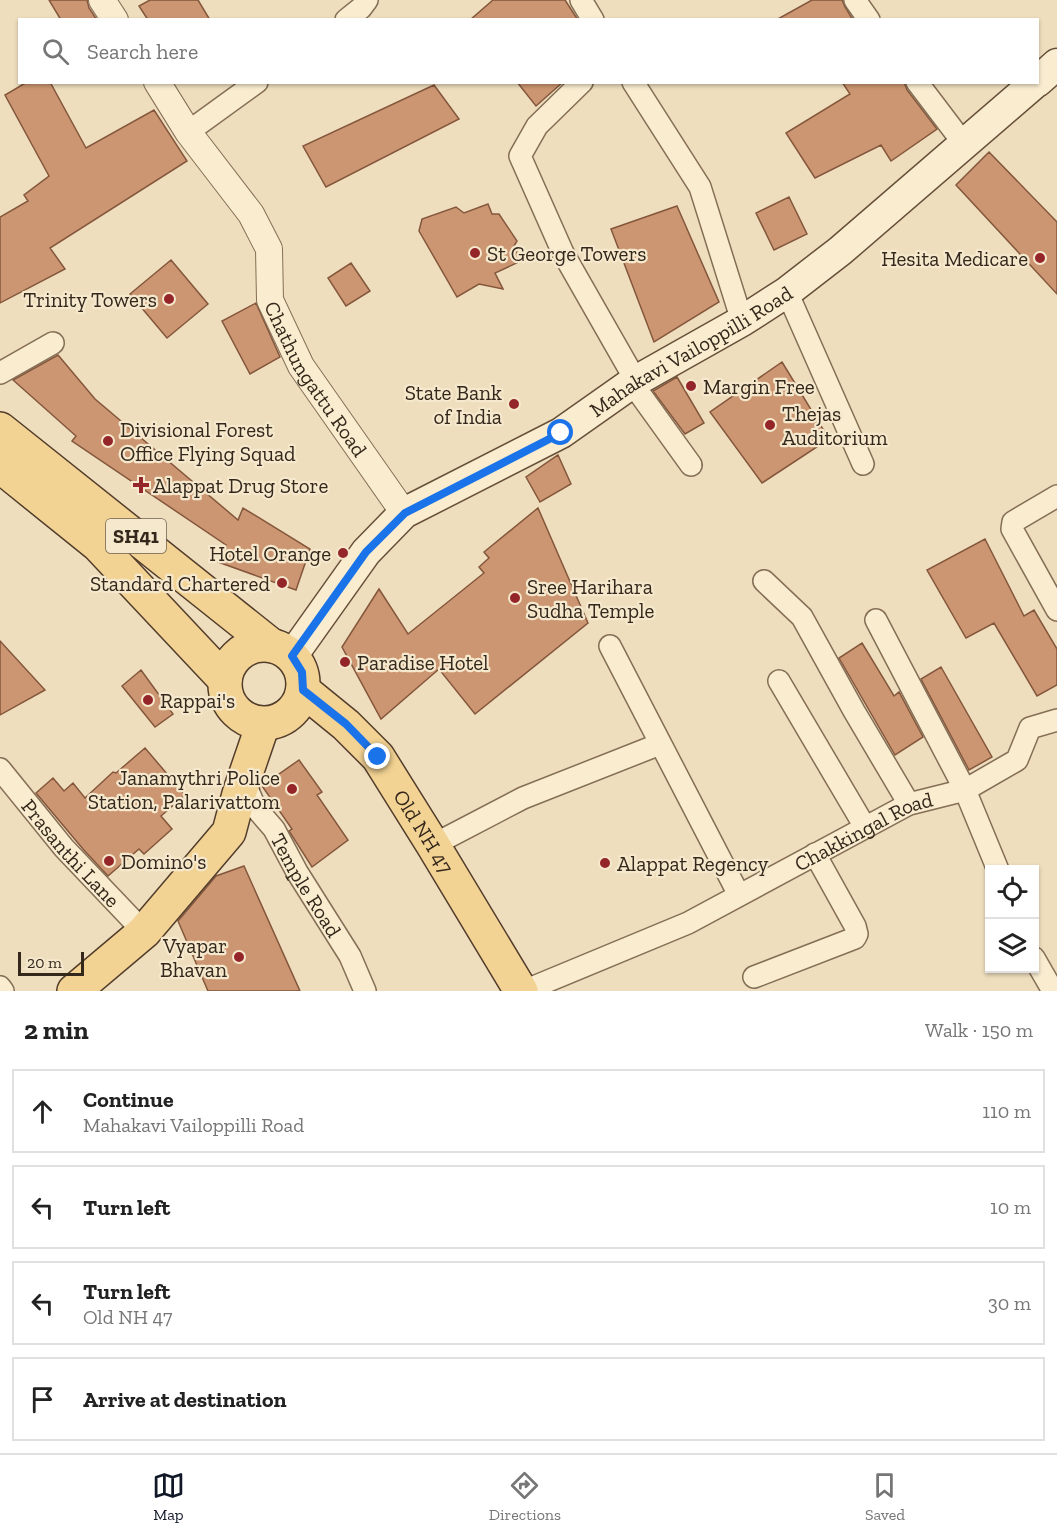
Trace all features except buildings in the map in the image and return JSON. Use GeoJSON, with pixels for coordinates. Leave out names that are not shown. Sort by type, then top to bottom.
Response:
{"type":"FeatureCollection","features":[{"type":"Feature","properties":{"kind":"main road","name":"Mahakavi Vailoppilli Road"},"geometry":{"type":"LineString","coordinates":[[1039,80],[1057,64]]}},
{"type":"Feature","properties":{"kind":"main road","name":"Mahakavi Vailoppilli Road"},"geometry":{"type":"LineString","coordinates":[[281,650],[366,552],[405,513],[561,433],[634,382],[742,321],[787,292],[840,251],[1035,84]]}},
{"type":"Feature","properties":{"kind":"main road","name":"SH41"},"geometry":{"type":"LineString","coordinates":[[0,429],[281,650]]}},
{"type":"Feature","properties":{"kind":"main road","name":"SH41"},"geometry":{"type":"LineString","coordinates":[[0,466],[98,545],[225,680]]}},
{"type":"Feature","properties":{"kind":"main road"},"geometry":{"type":"LineString","coordinates":[[250,647],[281,650],[302,672],[303,690],[296,708],[282,720],[263,724],[245,719],[231,706],[225,680],[232,660],[250,647]]}},
{"type":"Feature","properties":{"kind":"main road","name":"Old NH 47"},"geometry":{"type":"LineString","coordinates":[[303,690],[346,724],[378,757],[522,991]]}},
{"type":"Feature","properties":{"kind":"main road"},"geometry":{"type":"LineString","coordinates":[[74,991],[144,932],[229,832],[263,724]]}},
{"type":"Feature","properties":{"kind":"street"},"geometry":{"type":"LineString","coordinates":[[102,0],[115,18]]}},
{"type":"Feature","properties":{"kind":"street"},"geometry":{"type":"LineString","coordinates":[[348,18],[367,0]]}},
{"type":"Feature","properties":{"kind":"street"},"geometry":{"type":"LineString","coordinates":[[581,0],[592,18]]}},
{"type":"Feature","properties":{"kind":"street"},"geometry":{"type":"LineString","coordinates":[[855,0],[868,18]]}},
{"type":"Feature","properties":{"kind":"street","name":"Chathungattu Road"},"geometry":{"type":"LineString","coordinates":[[158,84],[188,132],[251,214],[269,249],[270,300],[301,366],[405,513]]}},
{"type":"Feature","properties":{"kind":"street"},"geometry":{"type":"LineString","coordinates":[[188,132],[254,84]]}},
{"type":"Feature","properties":{"kind":"street"},"geometry":{"type":"LineString","coordinates":[[580,84],[537,126],[520,156],[563,253],[634,382],[691,465]]}},
{"type":"Feature","properties":{"kind":"street"},"geometry":{"type":"LineString","coordinates":[[634,84],[700,187],[742,321]]}},
{"type":"Feature","properties":{"kind":"street"},"geometry":{"type":"LineString","coordinates":[[919,84],[964,144]]}},
{"type":"Feature","properties":{"kind":"street"},"geometry":{"type":"LineString","coordinates":[[787,292],[862,464]]}},
{"type":"Feature","properties":{"kind":"street"},"geometry":{"type":"LineString","coordinates":[[0,373],[53,343]]}},
{"type":"Feature","properties":{"kind":"street"},"geometry":{"type":"LineString","coordinates":[[1057,495],[1013,522],[1012,529],[1057,610]]}},
{"type":"Feature","properties":{"kind":"street"},"geometry":{"type":"LineString","coordinates":[[764,581],[802,617],[909,804]]}},
{"type":"Feature","properties":{"kind":"street"},"geometry":{"type":"LineString","coordinates":[[876,620],[965,790],[996,865]]}},
{"type":"Feature","properties":{"kind":"street"},"geometry":{"type":"LineString","coordinates":[[610,646],[739,895]]}},
{"type":"Feature","properties":{"kind":"street"},"geometry":{"type":"LineString","coordinates":[[778,681],[865,827]]}},
{"type":"Feature","properties":{"kind":"street","name":"Chakkingal Road"},"geometry":{"type":"LineString","coordinates":[[522,991],[688,923],[909,804],[965,790],[1017,760],[1030,728],[1057,720]]}},
{"type":"Feature","properties":{"kind":"street"},"geometry":{"type":"LineString","coordinates":[[434,845],[523,798],[660,744]]}},
{"type":"Feature","properties":{"kind":"street","name":"Prasanthi Lane"},"geometry":{"type":"LineString","coordinates":[[0,769],[64,848],[144,932]]}},
{"type":"Feature","properties":{"kind":"street","name":"Temple Road"},"geometry":{"type":"LineString","coordinates":[[244,781],[255,807],[274,829],[297,872],[350,956],[365,991]]}},
{"type":"Feature","properties":{"kind":"street"},"geometry":{"type":"LineString","coordinates":[[754,977],[855,938],[857,934],[855,926],[815,854]]}},
{"type":"Feature","properties":{"kind":"street"},"geometry":{"type":"LineString","coordinates":[[1039,965],[1053,991]]}},
{"type":"Feature","properties":{"kind":"street"},"geometry":{"type":"LineString","coordinates":[[0,987],[3,991]]}},
{"type":"Feature","properties":{"kind":"place","name":"St George Towers"},"geometry":{"type":"Point","coordinates":[475,253]}},
{"type":"Feature","properties":{"kind":"place","name":"Hesita Medicare"},"geometry":{"type":"Point","coordinates":[1040,258]}},
{"type":"Feature","properties":{"kind":"place","name":"Trinity Towers"},"geometry":{"type":"Point","coordinates":[169,299]}},
{"type":"Feature","properties":{"kind":"place","name":"Margin Free"},"geometry":{"type":"Point","coordinates":[691,386]}},
{"type":"Feature","properties":{"kind":"place","name":"State Bank of India"},"geometry":{"type":"Point","coordinates":[514,404]}},
{"type":"Feature","properties":{"kind":"place","name":"Thejas Auditorium"},"geometry":{"type":"Point","coordinates":[770,425]}},
{"type":"Feature","properties":{"kind":"place","name":"Divisional Forest Office Flying Squad"},"geometry":{"type":"Point","coordinates":[108,441]}},
{"type":"Feature","properties":{"kind":"place","name":"Alappat Drug Store"},"geometry":{"type":"Point","coordinates":[141,485]}},
{"type":"Feature","properties":{"kind":"place","name":"Hotel Orange"},"geometry":{"type":"Point","coordinates":[343,553]}},
{"type":"Feature","properties":{"kind":"place","name":"Standard Chartered"},"geometry":{"type":"Point","coordinates":[282,583]}},
{"type":"Feature","properties":{"kind":"place","name":"Sree Harihara Sudha Temple"},"geometry":{"type":"Point","coordinates":[515,598]}},
{"type":"Feature","properties":{"kind":"place","name":"Paradise Hotel"},"geometry":{"type":"Point","coordinates":[345,662]}},
{"type":"Feature","properties":{"kind":"place","name":"Rappai's"},"geometry":{"type":"Point","coordinates":[148,700]}},
{"type":"Feature","properties":{"kind":"place","name":"Janamythri Police Station, Palarivattom"},"geometry":{"type":"Point","coordinates":[292,789]}},
{"type":"Feature","properties":{"kind":"place","name":"Domino's"},"geometry":{"type":"Point","coordinates":[109,861]}},
{"type":"Feature","properties":{"kind":"place","name":"Alappat Regency"},"geometry":{"type":"Point","coordinates":[605,863]}},
{"type":"Feature","properties":{"kind":"place","name":"Vyapar Bhavan"},"geometry":{"type":"Point","coordinates":[239,957]}},
{"type":"Feature","properties":{"kind":"route"},"geometry":{"type":"LineString","coordinates":[[378,757],[346,724],[303,690],[302,672],[292,656],[366,552],[405,513],[561,433]]}}]}
